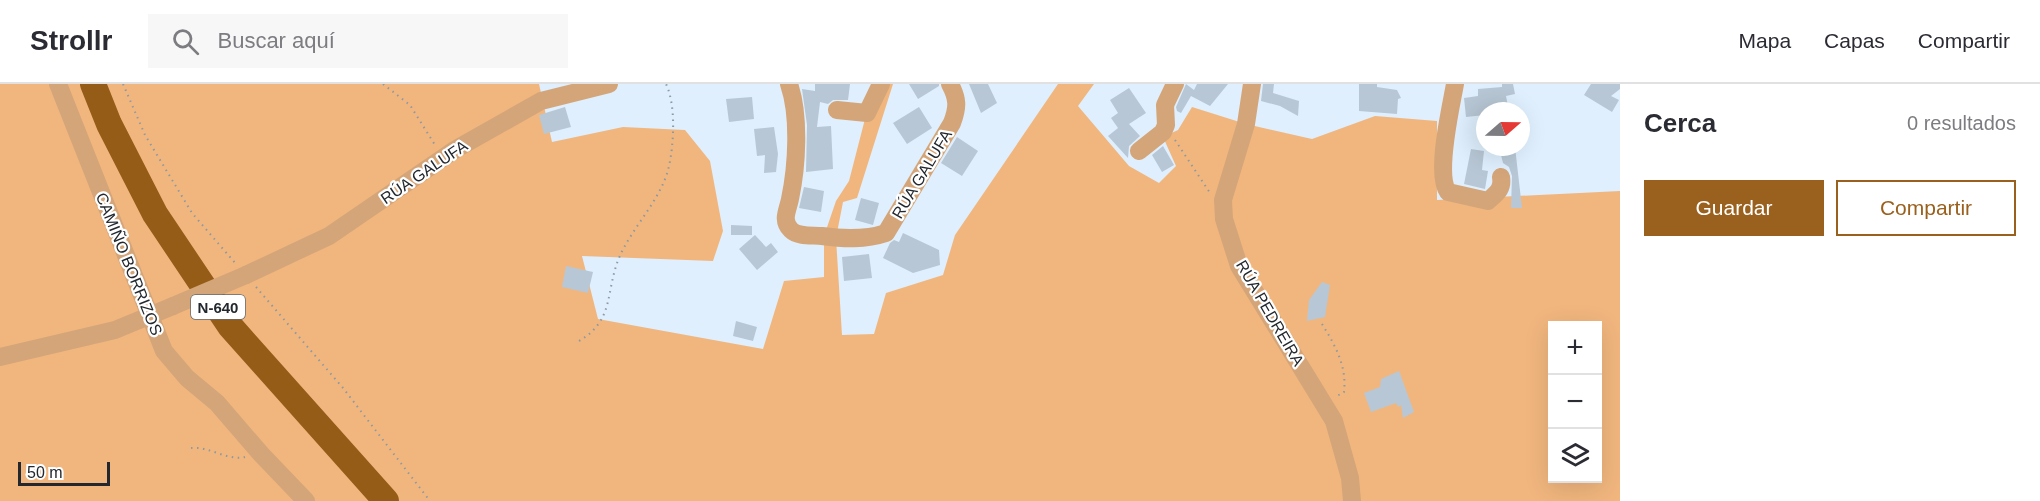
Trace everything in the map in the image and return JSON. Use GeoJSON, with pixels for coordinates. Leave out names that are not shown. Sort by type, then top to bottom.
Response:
{"type":"FeatureCollection","features":[{"type":"Feature","properties":{"kind":"highway","name":"N-640"},"geometry":{"type":"LineString","coordinates":[[93,84],[109,124],[155,214],[230,326],[386,501]]}},
{"type":"Feature","properties":{"kind":"street","name":"CAMIÑO BORRIZOS"},"geometry":{"type":"LineString","coordinates":[[58,84],[86,158],[122,240],[148,315],[164,351],[187,378],[217,403],[306,501]]}},
{"type":"Feature","properties":{"kind":"street","name":"RÚA GALUFA"},"geometry":{"type":"LineString","coordinates":[[0,357],[115,330],[246,275],[329,236],[443,158],[541,101],[609,84]]}},
{"type":"Feature","properties":{"kind":"street","name":"RÚA GALUFA"},"geometry":{"type":"LineString","coordinates":[[789,84],[793,97],[796,172],[785,218],[789,229],[798,234],[844,238],[874,237],[886,233],[952,123],[957,109],[956,96],[950,84]]}},
{"type":"Feature","properties":{"kind":"street"},"geometry":{"type":"LineString","coordinates":[[837,110],[867,113],[880,84]]}},
{"type":"Feature","properties":{"kind":"street"},"geometry":{"type":"LineString","coordinates":[[1139,151],[1162,132],[1166,125],[1165,105],[1175,84]]}},
{"type":"Feature","properties":{"kind":"street","name":"RÚA PEDREIRA"},"geometry":{"type":"LineString","coordinates":[[1252,84],[1246,124],[1223,200],[1224,219],[1239,266],[1334,421],[1350,478],[1352,501]]}},
{"type":"Feature","properties":{"kind":"street"},"geometry":{"type":"LineString","coordinates":[[1455,84],[1443,166],[1443,185],[1448,192],[1488,201],[1498,192],[1502,184],[1501,177]]}},
{"type":"Feature","properties":{"kind":"path"},"geometry":{"type":"LineString","coordinates":[[123,84],[145,135],[192,213],[343,388],[430,501]]}},
{"type":"Feature","properties":{"kind":"path"},"geometry":{"type":"LineString","coordinates":[[383,84],[410,105],[443,158]]}},
{"type":"Feature","properties":{"kind":"path"},"geometry":{"type":"LineString","coordinates":[[579,341],[594,332],[603,320],[611,281],[620,257],[655,198],[669,167],[671,104],[666,84]]}},
{"type":"Feature","properties":{"kind":"path"},"geometry":{"type":"LineString","coordinates":[[1166,125],[1214,198],[1224,219]]}},
{"type":"Feature","properties":{"kind":"path"},"geometry":{"type":"LineString","coordinates":[[1322,324],[1342,363],[1346,379],[1344,392],[1323,403]]}},
{"type":"Feature","properties":{"kind":"path"},"geometry":{"type":"LineString","coordinates":[[190,448],[203,447],[224,456],[241,458],[260,453]]}},
{"type":"Feature","properties":{"kind":"shaded area"},"geometry":{"type":"Polygon","coordinates":[[[0,84],[539,84],[552,142],[623,127],[685,130],[710,161],[723,231],[713,261],[582,256],[598,319],[763,349],[784,281],[824,277],[824,236],[836,201],[849,181],[874,84],[893,84],[857,198],[843,202],[836,238],[842,335],[874,334],[886,293],[943,275],[955,235],[1058,84],[1094,84],[1078,106],[1129,166],[1159,183],[1176,166],[1163,137],[1178,130],[1192,107],[1246,124],[1312,139],[1375,116],[1437,121],[1437,200],[1620,191],[1620,501],[0,501],[0,84]]]}},
{"type":"Feature","properties":{"kind":"building"},"geometry":{"type":"Polygon","coordinates":[[[815,84],[850,84],[848,100],[833,100],[828,104],[820,102],[817,127],[831,126],[833,169],[806,172],[807,125],[802,89],[815,91],[815,84]]]}},
{"type":"Feature","properties":{"kind":"building"},"geometry":{"type":"Polygon","coordinates":[[[909,84],[939,84],[939,86],[918,99],[909,84]]]}},
{"type":"Feature","properties":{"kind":"building"},"geometry":{"type":"Polygon","coordinates":[[[969,84],[988,84],[997,103],[981,113],[969,84]]]}},
{"type":"Feature","properties":{"kind":"building"},"geometry":{"type":"Polygon","coordinates":[[[1186,84],[1194,90],[1197,84],[1228,84],[1210,106],[1191,96],[1181,113],[1176,107],[1186,84]]]}},
{"type":"Feature","properties":{"kind":"building"},"geometry":{"type":"Polygon","coordinates":[[[1263,84],[1274,84],[1273,93],[1299,101],[1298,116],[1280,106],[1261,101],[1263,84]]]}},
{"type":"Feature","properties":{"kind":"building"},"geometry":{"type":"Polygon","coordinates":[[[1359,84],[1377,84],[1377,87],[1397,90],[1401,98],[1398,99],[1397,114],[1359,111],[1359,84]]]}},
{"type":"Feature","properties":{"kind":"building"},"geometry":{"type":"Polygon","coordinates":[[[1502,84],[1513,84],[1515,94],[1506,96],[1507,102],[1476,102],[1476,116],[1466,117],[1464,98],[1478,96],[1478,89],[1502,87],[1502,84]]]}},
{"type":"Feature","properties":{"kind":"building"},"geometry":{"type":"Polygon","coordinates":[[[1591,84],[1620,84],[1620,89],[1611,96],[1619,100],[1612,112],[1584,95],[1591,84]]]}},
{"type":"Feature","properties":{"kind":"building"},"geometry":{"type":"Polygon","coordinates":[[[1129,88],[1146,113],[1129,124],[1140,136],[1129,146],[1128,158],[1108,136],[1118,128],[1111,118],[1118,113],[1110,100],[1129,88]]]}},
{"type":"Feature","properties":{"kind":"building"},"geometry":{"type":"Polygon","coordinates":[[[752,97],[754,119],[729,122],[726,99],[752,97]]]}},
{"type":"Feature","properties":{"kind":"building"},"geometry":{"type":"Polygon","coordinates":[[[565,107],[571,127],[544,134],[539,115],[565,107]]]}},
{"type":"Feature","properties":{"kind":"building"},"geometry":{"type":"Polygon","coordinates":[[[919,107],[932,128],[907,144],[893,123],[919,107]]]}},
{"type":"Feature","properties":{"kind":"building"},"geometry":{"type":"Polygon","coordinates":[[[774,127],[778,154],[776,172],[764,173],[765,155],[757,156],[754,129],[774,127]]]}},
{"type":"Feature","properties":{"kind":"building"},"geometry":{"type":"Polygon","coordinates":[[[957,137],[978,151],[962,176],[941,163],[957,137]]]}},
{"type":"Feature","properties":{"kind":"building"},"geometry":{"type":"Polygon","coordinates":[[[1163,146],[1174,165],[1162,172],[1152,155],[1163,146]]]}},
{"type":"Feature","properties":{"kind":"building"},"geometry":{"type":"Polygon","coordinates":[[[1471,149],[1476,150],[1476,156],[1483,156],[1482,170],[1488,171],[1485,189],[1464,184],[1471,149]]]}},
{"type":"Feature","properties":{"kind":"building"},"geometry":{"type":"Polygon","coordinates":[[[1501,156],[1516,156],[1522,208],[1511,208],[1512,176],[1509,167],[1503,163],[1501,156]]]}},
{"type":"Feature","properties":{"kind":"building"},"geometry":{"type":"Polygon","coordinates":[[[804,187],[824,191],[821,212],[799,208],[804,187]]]}},
{"type":"Feature","properties":{"kind":"building"},"geometry":{"type":"Polygon","coordinates":[[[861,198],[879,203],[873,225],[855,220],[861,198]]]}},
{"type":"Feature","properties":{"kind":"building"},"geometry":{"type":"Polygon","coordinates":[[[731,225],[752,226],[752,235],[731,235],[731,225]]]}},
{"type":"Feature","properties":{"kind":"building"},"geometry":{"type":"Polygon","coordinates":[[[903,233],[939,250],[940,265],[913,273],[883,258],[890,243],[894,240],[899,242],[903,233]]]}},
{"type":"Feature","properties":{"kind":"building"},"geometry":{"type":"Polygon","coordinates":[[[755,235],[766,247],[771,243],[778,252],[757,270],[739,249],[755,235]]]}},
{"type":"Feature","properties":{"kind":"building"},"geometry":{"type":"Polygon","coordinates":[[[869,254],[872,278],[844,281],[842,257],[869,254]]]}},
{"type":"Feature","properties":{"kind":"building"},"geometry":{"type":"Polygon","coordinates":[[[566,266],[593,272],[588,293],[562,287],[566,266]]]}},
{"type":"Feature","properties":{"kind":"building"},"geometry":{"type":"Polygon","coordinates":[[[1322,282],[1330,285],[1325,317],[1307,321],[1309,300],[1322,282]]]}},
{"type":"Feature","properties":{"kind":"building"},"geometry":{"type":"Polygon","coordinates":[[[736,321],[757,327],[753,341],[733,336],[736,321]]]}},
{"type":"Feature","properties":{"kind":"building"},"geometry":{"type":"Polygon","coordinates":[[[1399,371],[1414,412],[1403,418],[1401,405],[1398,407],[1396,403],[1371,412],[1364,393],[1380,387],[1381,379],[1399,371]]]}}]}
